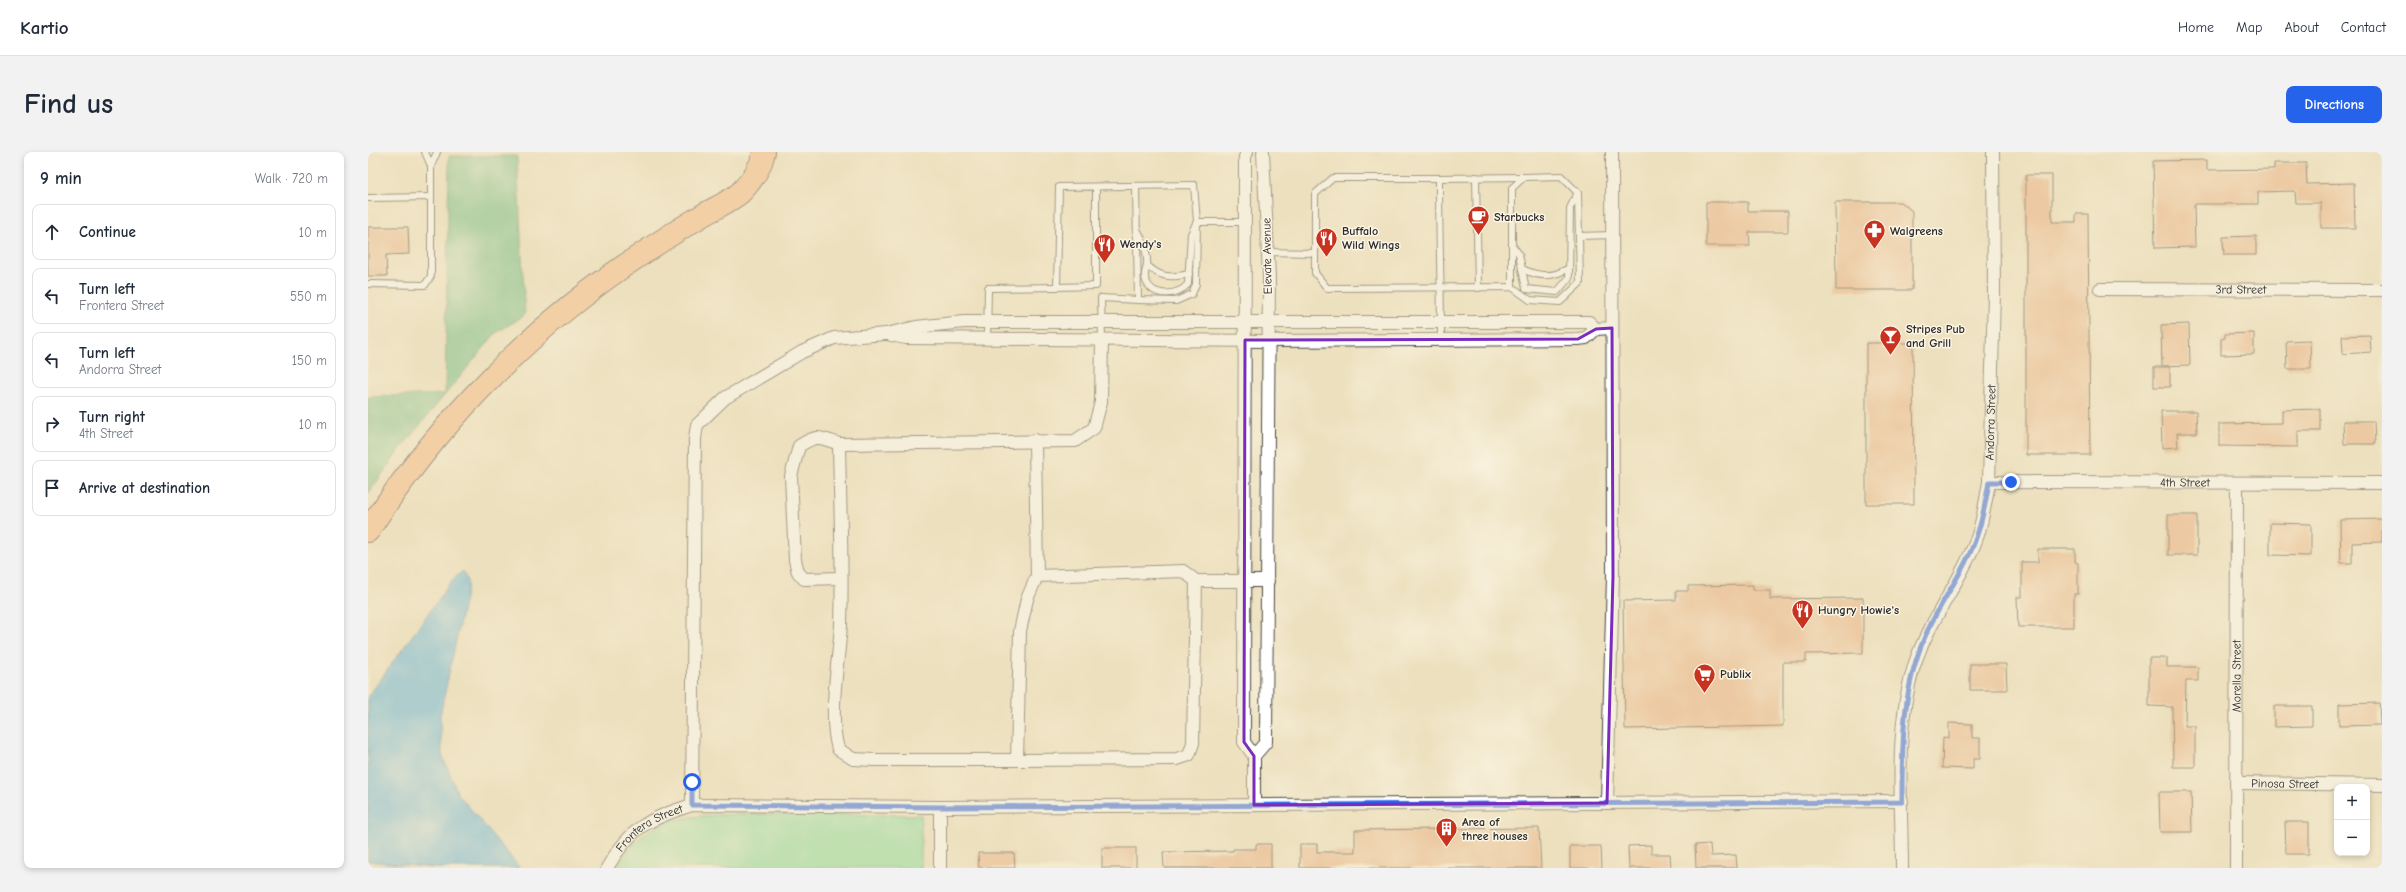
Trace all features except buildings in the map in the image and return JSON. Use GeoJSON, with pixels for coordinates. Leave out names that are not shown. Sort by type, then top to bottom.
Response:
{"type":"FeatureCollection","features":[{"type":"Feature","properties":{"kind":"highway"},"geometry":{"type":"LineString","coordinates":[[368,531],[423,453],[502,367],[588,294],[634,259],[739,193],[754,176],[762,161],[764,152]]}},
{"type":"Feature","properties":{"kind":"street"},"geometry":{"type":"LineString","coordinates":[[1247,152],[1245,157],[1244,322],[1244,742],[1254,756],[1254,805]]}},
{"type":"Feature","properties":{"kind":"street"},"geometry":{"type":"LineString","coordinates":[[1607,803],[1612,576],[1612,152]]}},
{"type":"Feature","properties":{"kind":"street","name":"Andorra Street"},"geometry":{"type":"LineString","coordinates":[[1902,868],[1902,740],[1907,694],[1914,667],[1926,632],[1977,536],[1986,506],[1989,482],[1994,294],[1993,152]]}},
{"type":"Feature","properties":{"kind":"street","name":"Elevate Avenue"},"geometry":{"type":"LineString","coordinates":[[1254,756],[1266,742],[1268,581],[1268,252],[1263,154]]}},
{"type":"Feature","properties":{"kind":"street","name":"3rd Street"},"geometry":{"type":"LineString","coordinates":[[2100,289],[2382,290]]}},
{"type":"Feature","properties":{"kind":"street"},"geometry":{"type":"LineString","coordinates":[[692,805],[695,446],[697,425],[725,398],[802,352],[834,338],[886,334],[942,322],[1589,322],[1596,329]]}},
{"type":"Feature","properties":{"kind":"street"},"geometry":{"type":"LineString","coordinates":[[886,334],[906,338],[1244,340],[1267,342],[1578,339],[1586,338],[1596,329],[1612,328]]}},
{"type":"Feature","properties":{"kind":"street"},"geometry":{"type":"LineString","coordinates":[[840,578],[804,579],[798,572],[795,560],[791,476],[799,446],[810,438],[819,436],[839,444],[1035,440],[1075,441],[1094,428],[1101,402],[1102,339]]}},
{"type":"Feature","properties":{"kind":"street"},"geometry":{"type":"LineString","coordinates":[[1017,760],[1020,631],[1028,599],[1037,576],[1035,440]]}},
{"type":"Feature","properties":{"kind":"street"},"geometry":{"type":"LineString","coordinates":[[839,444],[841,624],[836,697],[836,740],[838,749],[853,759],[1177,760],[1189,755],[1193,743],[1196,581]]}},
{"type":"Feature","properties":{"kind":"street","name":"4th Street"},"geometry":{"type":"LineString","coordinates":[[1989,482],[2238,484],[2382,483]]}},
{"type":"Feature","properties":{"kind":"street","name":"Morella Street"},"geometry":{"type":"LineString","coordinates":[[2236,868],[2238,484]]}},
{"type":"Feature","properties":{"kind":"street"},"geometry":{"type":"LineString","coordinates":[[1037,576],[1183,571],[1196,581],[1268,581]]}},
{"type":"Feature","properties":{"kind":"street","name":"Pinosa Street"},"geometry":{"type":"LineString","coordinates":[[2236,783],[2382,785]]}},
{"type":"Feature","properties":{"kind":"street","name":"Frontera Street"},"geometry":{"type":"LineString","coordinates":[[607,868],[619,848],[638,829],[656,817],[692,805],[940,807],[1902,802]]}},
{"type":"Feature","properties":{"kind":"street"},"geometry":{"type":"LineString","coordinates":[[940,807],[940,868]]}},
{"type":"Feature","properties":{"kind":"lane"},"geometry":{"type":"LineString","coordinates":[[425,152],[431,166]]}},
{"type":"Feature","properties":{"kind":"lane"},"geometry":{"type":"LineString","coordinates":[[368,284],[425,285],[429,281],[431,276],[431,166],[437,152]]}},
{"type":"Feature","properties":{"kind":"lane"},"geometry":{"type":"LineString","coordinates":[[1561,176],[1578,193],[1580,283],[1560,302],[1530,300],[1512,287],[1327,288],[1315,273],[1315,194],[1334,178],[1524,177],[1561,176]]}},
{"type":"Feature","properties":{"kind":"lane"},"geometry":{"type":"LineString","coordinates":[[1512,287],[1512,188],[1524,177]]}},
{"type":"Feature","properties":{"kind":"lane"},"geometry":{"type":"LineString","coordinates":[[1439,178],[1440,340]]}},
{"type":"Feature","properties":{"kind":"lane"},"geometry":{"type":"LineString","coordinates":[[1476,178],[1478,288]]}},
{"type":"Feature","properties":{"kind":"lane"},"geometry":{"type":"LineString","coordinates":[[1057,287],[1059,187],[1194,185],[1197,222],[1196,284],[1192,294],[1176,301],[1101,298]]}},
{"type":"Feature","properties":{"kind":"lane"},"geometry":{"type":"LineString","coordinates":[[1096,187],[1096,286],[1101,298],[1102,339]]}},
{"type":"Feature","properties":{"kind":"lane"},"geometry":{"type":"LineString","coordinates":[[1136,187],[1138,300]]}},
{"type":"Feature","properties":{"kind":"lane"},"geometry":{"type":"LineString","coordinates":[[1512,245],[1519,254],[1526,289],[1557,292],[1569,278],[1570,208],[1578,193]]}},
{"type":"Feature","properties":{"kind":"lane"},"geometry":{"type":"LineString","coordinates":[[368,198],[431,197]]}},
{"type":"Feature","properties":{"kind":"lane"},"geometry":{"type":"LineString","coordinates":[[1197,222],[1245,222]]}},
{"type":"Feature","properties":{"kind":"lane"},"geometry":{"type":"LineString","coordinates":[[1136,228],[1144,242],[1147,265],[1144,274],[1146,281],[1152,289],[1162,293],[1176,293],[1183,290],[1188,284],[1191,234],[1197,222]]}},
{"type":"Feature","properties":{"kind":"lane"},"geometry":{"type":"LineString","coordinates":[[1578,236],[1612,235]]}},
{"type":"Feature","properties":{"kind":"lane"},"geometry":{"type":"LineString","coordinates":[[1268,252],[1315,253]]}},
{"type":"Feature","properties":{"kind":"lane"},"geometry":{"type":"LineString","coordinates":[[1147,265],[1158,275],[1165,277],[1189,274]]}},
{"type":"Feature","properties":{"kind":"lane"},"geometry":{"type":"LineString","coordinates":[[1522,269],[1536,276],[1558,274],[1569,268]]}},
{"type":"Feature","properties":{"kind":"lane"},"geometry":{"type":"LineString","coordinates":[[987,338],[988,288],[1096,286]]}},
{"type":"Feature","properties":{"kind":"highlighted area"},"geometry":{"type":"Polygon","coordinates":[[[1612,328],[1613,576],[1607,803],[1254,805],[1254,756],[1244,742],[1245,340],[1578,339],[1596,329],[1612,328]]]}},
{"type":"Feature","properties":{"kind":"green space"},"geometry":{"type":"Polygon","coordinates":[[[449,156],[517,156],[525,315],[496,333],[400,449],[368,494],[368,397],[445,394],[449,156]]]}},
{"type":"Feature","properties":{"kind":"green space"},"geometry":{"type":"Polygon","coordinates":[[[747,814],[921,815],[921,868],[616,868],[629,849],[642,836],[657,827],[672,821],[689,817],[747,814]]]}},
{"type":"Feature","properties":{"kind":"water"},"geometry":{"type":"Polygon","coordinates":[[[463,571],[468,584],[440,716],[442,755],[458,794],[520,868],[434,868],[368,861],[368,697],[453,579],[463,571]]]}},
{"type":"Feature","properties":{"kind":"place","name":"Starbucks"},"geometry":{"type":"Point","coordinates":[1479,236]}},
{"type":"Feature","properties":{"kind":"place","name":"Walgreens"},"geometry":{"type":"Point","coordinates":[1874,250]}},
{"type":"Feature","properties":{"kind":"place","name":"Buffalo Wild Wings"},"geometry":{"type":"Point","coordinates":[1326,258]}},
{"type":"Feature","properties":{"kind":"place","name":"Wendy's"},"geometry":{"type":"Point","coordinates":[1104,264]}},
{"type":"Feature","properties":{"kind":"place","name":"Stripes Pub and Grill"},"geometry":{"type":"Point","coordinates":[1890,356]}},
{"type":"Feature","properties":{"kind":"place","name":"Hungry Howie's"},"geometry":{"type":"Point","coordinates":[1803,630]}},
{"type":"Feature","properties":{"kind":"place","name":"Publix"},"geometry":{"type":"Point","coordinates":[1704,694]}},
{"type":"Feature","properties":{"kind":"place","name":"Area of three houses"},"geometry":{"type":"Point","coordinates":[1447,848]}},
{"type":"Feature","properties":{"kind":"route"},"geometry":{"type":"LineString","coordinates":[[692,782],[692,805],[940,807],[1902,802],[1902,740],[1907,694],[1914,667],[1926,632],[1963,566],[1977,536],[1986,506],[1989,482],[2011,482]]}}]}
